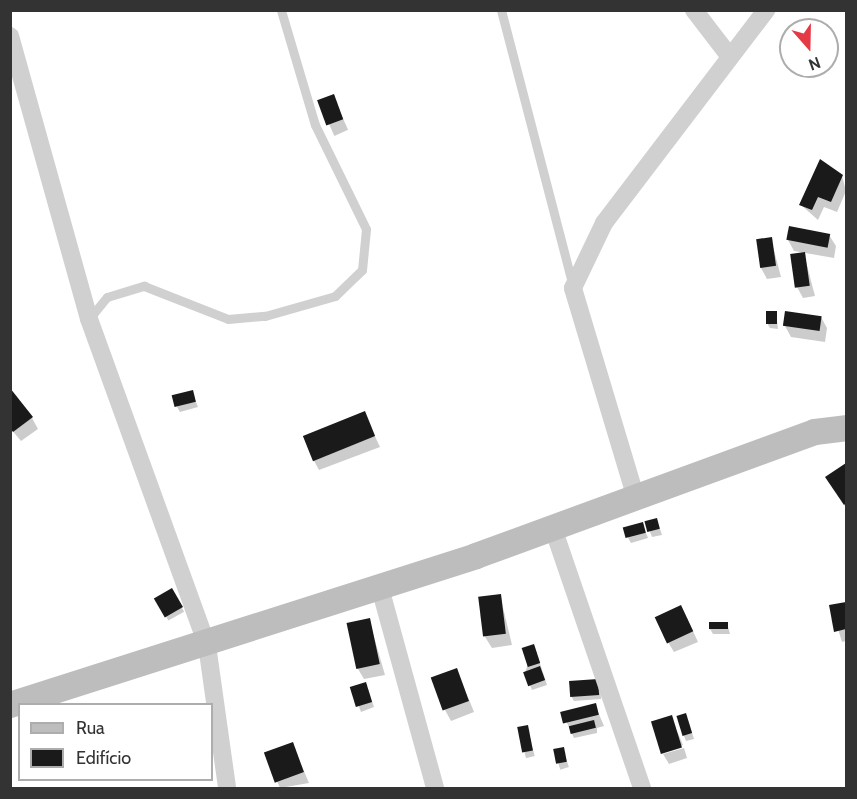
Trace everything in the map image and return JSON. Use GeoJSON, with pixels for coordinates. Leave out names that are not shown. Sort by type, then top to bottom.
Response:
{"type":"FeatureCollection","features":[{"type":"Feature","properties":{"kind":"street"},"geometry":{"type":"LineString","coordinates":[[694,10],[730,57]]}},
{"type":"Feature","properties":{"kind":"street"},"geometry":{"type":"LineString","coordinates":[[635,495],[573,288],[604,223],[766,10]]}},
{"type":"Feature","properties":{"kind":"street"},"geometry":{"type":"LineString","coordinates":[[10,36],[89,319],[207,645],[227,789]]}},
{"type":"Feature","properties":{"kind":"street"},"geometry":{"type":"LineString","coordinates":[[10,705],[207,645],[380,588],[553,528],[635,495],[815,432],[846,428]]}},
{"type":"Feature","properties":{"kind":"street"},"geometry":{"type":"LineString","coordinates":[[553,528],[642,789]]}},
{"type":"Feature","properties":{"kind":"street"},"geometry":{"type":"LineString","coordinates":[[380,588],[435,789]]}},
{"type":"Feature","properties":{"kind":"lane"},"geometry":{"type":"LineString","coordinates":[[89,319],[106,297],[144,285],[228,319],[266,316],[335,296],[362,270],[366,229],[315,125],[281,10]]}},
{"type":"Feature","properties":{"kind":"lane"},"geometry":{"type":"LineString","coordinates":[[501,10],[573,288]]}},
{"type":"Feature","properties":{"kind":"building"},"geometry":{"type":"Polygon","coordinates":[[[334,94],[343,119],[326,126],[317,100],[334,94]]]}},
{"type":"Feature","properties":{"kind":"building"},"geometry":{"type":"Polygon","coordinates":[[[820,159],[843,175],[831,202],[818,197],[812,210],[799,205],[820,159]]]}},
{"type":"Feature","properties":{"kind":"building"},"geometry":{"type":"Polygon","coordinates":[[[789,226],[830,234],[828,248],[786,240],[789,226]]]}},
{"type":"Feature","properties":{"kind":"building"},"geometry":{"type":"Polygon","coordinates":[[[772,237],[776,266],[760,268],[756,239],[772,237]]]}},
{"type":"Feature","properties":{"kind":"building"},"geometry":{"type":"Polygon","coordinates":[[[805,252],[810,286],[795,288],[790,254],[805,252]]]}},
{"type":"Feature","properties":{"kind":"building"},"geometry":{"type":"Polygon","coordinates":[[[766,311],[777,311],[777,324],[766,324],[766,311]]]}},
{"type":"Feature","properties":{"kind":"building"},"geometry":{"type":"Polygon","coordinates":[[[785,311],[822,316],[820,331],[783,326],[785,311]]]}},
{"type":"Feature","properties":{"kind":"building"},"geometry":{"type":"Polygon","coordinates":[[[10,388],[33,417],[13,432],[10,428],[10,388]]]}},
{"type":"Feature","properties":{"kind":"building"},"geometry":{"type":"Polygon","coordinates":[[[193,390],[196,402],[175,407],[172,395],[193,390]]]}},
{"type":"Feature","properties":{"kind":"building"},"geometry":{"type":"Polygon","coordinates":[[[365,411],[375,436],[313,461],[303,436],[365,411]]]}},
{"type":"Feature","properties":{"kind":"building"},"geometry":{"type":"Polygon","coordinates":[[[846,463],[846,503],[844,505],[825,477],[846,463]]]}},
{"type":"Feature","properties":{"kind":"building"},"geometry":{"type":"Polygon","coordinates":[[[657,518],[660,529],[647,532],[644,521],[657,518]]]}},
{"type":"Feature","properties":{"kind":"building"},"geometry":{"type":"Polygon","coordinates":[[[643,522],[646,533],[626,538],[623,527],[643,522]]]}},
{"type":"Feature","properties":{"kind":"building"},"geometry":{"type":"Polygon","coordinates":[[[172,588],[183,607],[165,618],[154,598],[172,588]]]}},
{"type":"Feature","properties":{"kind":"building"},"geometry":{"type":"Polygon","coordinates":[[[501,594],[506,634],[483,637],[478,597],[501,594]]]}},
{"type":"Feature","properties":{"kind":"building"},"geometry":{"type":"Polygon","coordinates":[[[846,602],[846,629],[834,632],[829,605],[846,602]]]}},
{"type":"Feature","properties":{"kind":"building"},"geometry":{"type":"Polygon","coordinates":[[[681,605],[693,631],[667,644],[655,617],[681,605]]]}},
{"type":"Feature","properties":{"kind":"building"},"geometry":{"type":"Polygon","coordinates":[[[370,618],[380,664],[356,669],[347,623],[370,618]]]}},
{"type":"Feature","properties":{"kind":"building"},"geometry":{"type":"Polygon","coordinates":[[[709,622],[728,622],[728,629],[709,629],[709,622]]]}},
{"type":"Feature","properties":{"kind":"building"},"geometry":{"type":"Polygon","coordinates":[[[534,644],[540,663],[528,667],[522,648],[534,644]]]}},
{"type":"Feature","properties":{"kind":"building"},"geometry":{"type":"Polygon","coordinates":[[[540,666],[545,680],[528,686],[523,672],[540,666]]]}},
{"type":"Feature","properties":{"kind":"building"},"geometry":{"type":"Polygon","coordinates":[[[457,668],[469,701],[443,710],[431,678],[457,668]]]}},
{"type":"Feature","properties":{"kind":"building"},"geometry":{"type":"Polygon","coordinates":[[[598,679],[599,695],[570,697],[569,681],[598,679]]]}},
{"type":"Feature","properties":{"kind":"building"},"geometry":{"type":"Polygon","coordinates":[[[366,682],[372,702],[356,707],[350,687],[366,682]]]}},
{"type":"Feature","properties":{"kind":"building"},"geometry":{"type":"Polygon","coordinates":[[[596,703],[599,715],[563,724],[560,712],[596,703]]]}},
{"type":"Feature","properties":{"kind":"building"},"geometry":{"type":"Polygon","coordinates":[[[686,713],[692,733],[683,736],[676,716],[686,713]]]}},
{"type":"Feature","properties":{"kind":"building"},"geometry":{"type":"Polygon","coordinates":[[[672,715],[682,748],[661,754],[651,721],[672,715]]]}},
{"type":"Feature","properties":{"kind":"building"},"geometry":{"type":"Polygon","coordinates":[[[594,720],[596,728],[571,734],[569,726],[594,720]]]}},
{"type":"Feature","properties":{"kind":"building"},"geometry":{"type":"Polygon","coordinates":[[[528,725],[533,751],[522,753],[517,727],[528,725]]]}},
{"type":"Feature","properties":{"kind":"building"},"geometry":{"type":"Polygon","coordinates":[[[293,742],[304,772],[275,783],[264,753],[293,742]]]}},
{"type":"Feature","properties":{"kind":"building"},"geometry":{"type":"Polygon","coordinates":[[[564,747],[567,762],[556,764],[553,749],[564,747]]]}}]}
